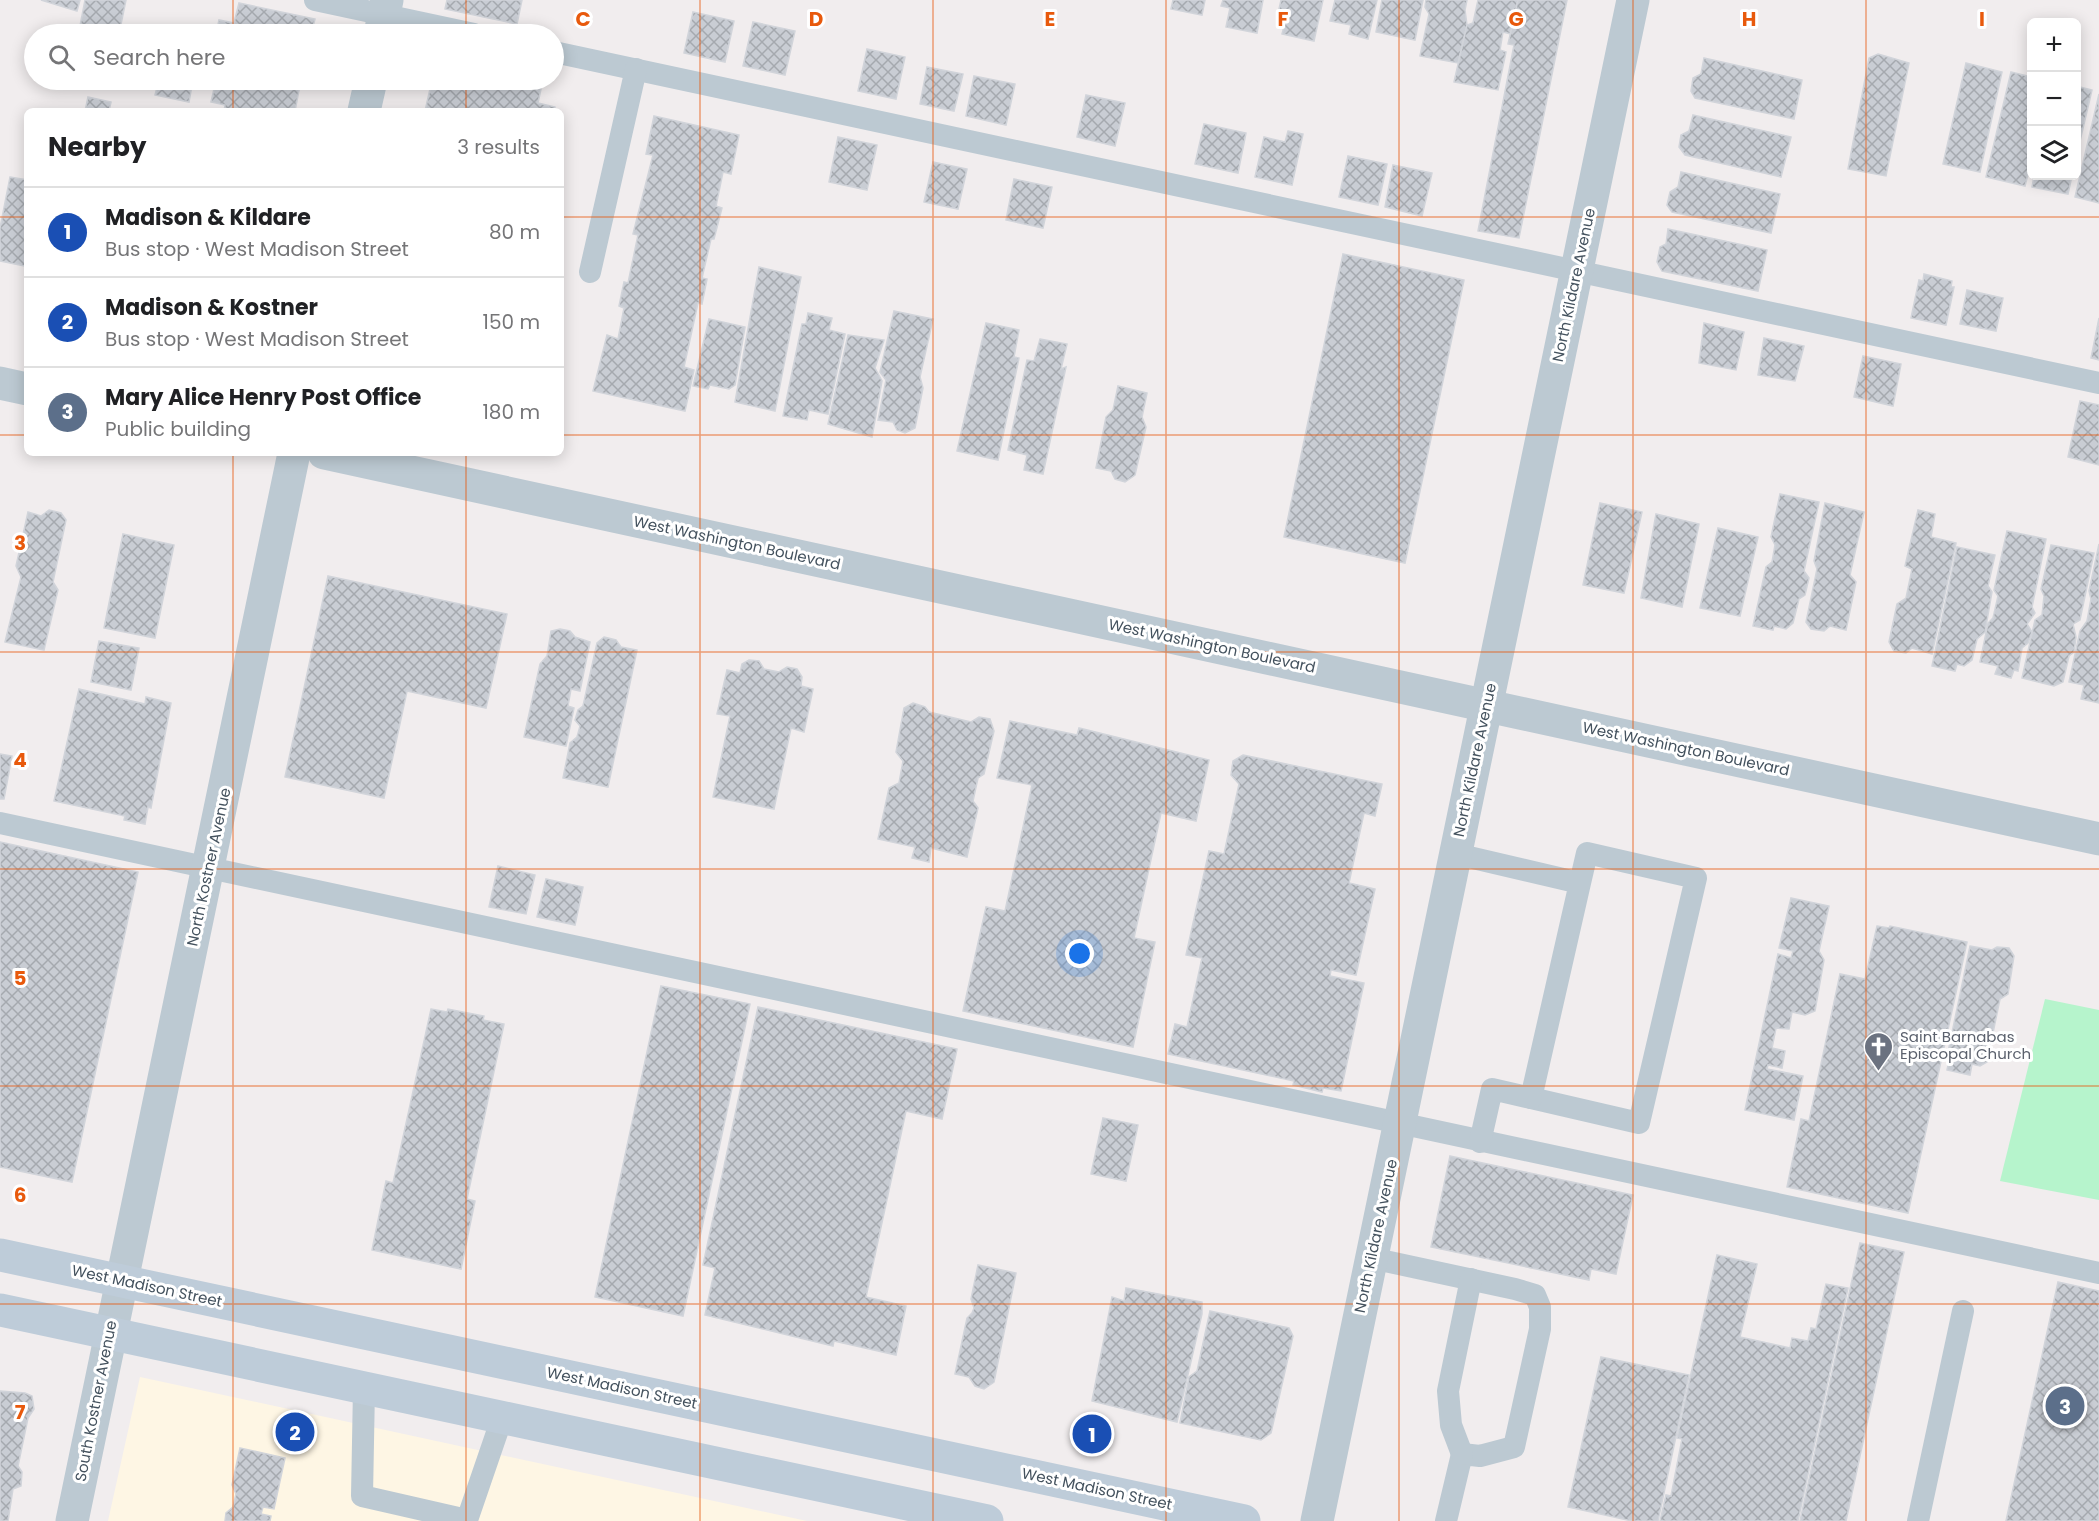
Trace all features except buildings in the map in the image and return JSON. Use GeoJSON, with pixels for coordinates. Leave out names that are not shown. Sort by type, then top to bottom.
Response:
{"type":"FeatureCollection","features":[{"type":"Feature","properties":{"kind":"main road","name":"West Madison Street"},"geometry":{"type":"LineString","coordinates":[[0,1255],[1244,1521]]}},
{"type":"Feature","properties":{"kind":"main road"},"geometry":{"type":"LineString","coordinates":[[0,1310],[987,1521]]}},
{"type":"Feature","properties":{"kind":"street","name":"North Kildare Avenue"},"geometry":{"type":"LineString","coordinates":[[1317,1521],[1633,0]]}},
{"type":"Feature","properties":{"kind":"street"},"geometry":{"type":"LineString","coordinates":[[365,108],[369,90]]}},
{"type":"Feature","properties":{"kind":"street"},"geometry":{"type":"LineString","coordinates":[[0,383],[24,388]]}},
{"type":"Feature","properties":{"kind":"street","name":"North Kostner Avenue"},"geometry":{"type":"LineString","coordinates":[[120,1281],[209,868],[293,456]]}},
{"type":"Feature","properties":{"kind":"street","name":"West Washington Boulevard"},"geometry":{"type":"LineString","coordinates":[[338,456],[2099,839]]}},
{"type":"Feature","properties":{"kind":"street","name":"South Kostner Avenue"},"geometry":{"type":"LineString","coordinates":[[72,1521],[120,1281]]}},
{"type":"Feature","properties":{"kind":"lane"},"geometry":{"type":"LineString","coordinates":[[315,0],[421,24]]}},
{"type":"Feature","properties":{"kind":"lane"},"geometry":{"type":"LineString","coordinates":[[564,54],[2099,383]]}},
{"type":"Feature","properties":{"kind":"lane"},"geometry":{"type":"LineString","coordinates":[[590,272],[636,69]]}},
{"type":"Feature","properties":{"kind":"lane"},"geometry":{"type":"LineString","coordinates":[[0,823],[2099,1273]]}},
{"type":"Feature","properties":{"kind":"lane"},"geometry":{"type":"LineString","coordinates":[[1480,1142],[1492,1089],[1639,1123],[1696,878],[1587,853],[1531,1098]]}},
{"type":"Feature","properties":{"kind":"lane"},"geometry":{"type":"LineString","coordinates":[[1455,854],[1580,883]]}},
{"type":"Feature","properties":{"kind":"lane"},"geometry":{"type":"LineString","coordinates":[[1371,1258],[1535,1295],[1540,1307],[1540,1329],[1514,1448],[1480,1456],[1462,1454]]}},
{"type":"Feature","properties":{"kind":"lane"},"geometry":{"type":"LineString","coordinates":[[1446,1521],[1462,1454],[1451,1425],[1448,1390],[1471,1279]]}},
{"type":"Feature","properties":{"kind":"lane"},"geometry":{"type":"LineString","coordinates":[[1918,1521],[1963,1311]]}},
{"type":"Feature","properties":{"kind":"lane"},"geometry":{"type":"LineString","coordinates":[[364,1388],[362,1496],[468,1521],[502,1418]]}},
{"type":"Feature","properties":{"kind":"shaded area"},"geometry":{"type":"Polygon","coordinates":[[[140,1377],[807,1521],[108,1521],[140,1377]]]}},
{"type":"Feature","properties":{"kind":"green space"},"geometry":{"type":"Polygon","coordinates":[[[2045,999],[2099,1010],[2099,1200],[2000,1181],[2045,999]]]}},
{"type":"Feature","properties":{"kind":"place","name":"Saint Barnabas Episcopal Church"},"geometry":{"type":"Point","coordinates":[1879,1072]}},
{"type":"Feature","properties":{"kind":"place","name":"Mary Alice Henry Post Office"},"geometry":{"type":"Point","coordinates":[2065,1406]}},
{"type":"Feature","properties":{"kind":"place","name":"Madison & Kostner"},"geometry":{"type":"Point","coordinates":[295,1432]}},
{"type":"Feature","properties":{"kind":"place","name":"Madison & Kildare"},"geometry":{"type":"Point","coordinates":[1092,1434]}}]}
